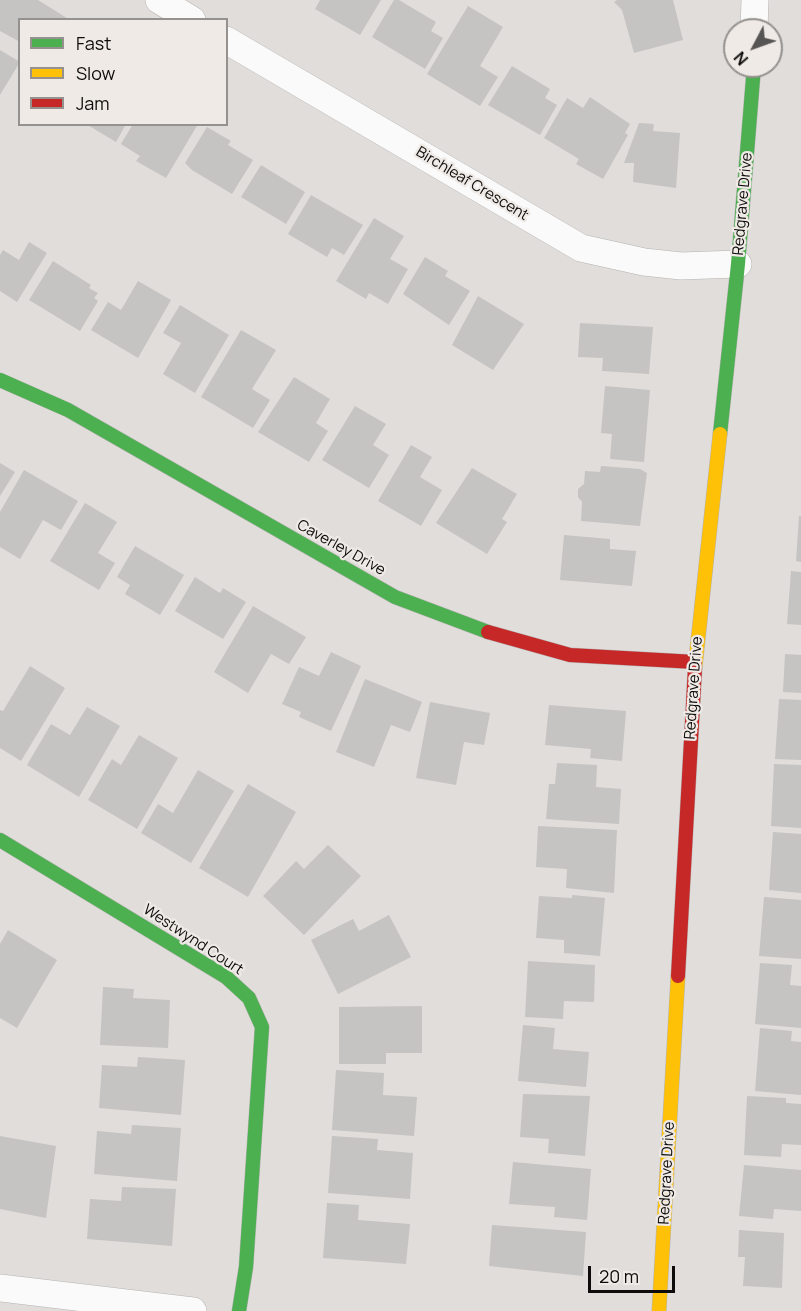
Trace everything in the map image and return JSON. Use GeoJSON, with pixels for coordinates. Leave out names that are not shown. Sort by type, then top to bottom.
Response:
{"type":"FeatureCollection","features":[{"type":"Feature","properties":{"kind":"street"},"geometry":{"type":"LineString","coordinates":[[159,0],[189,18]]}},
{"type":"Feature","properties":{"kind":"street"},"geometry":{"type":"LineString","coordinates":[[754,18],[755,0]]}},
{"type":"Feature","properties":{"kind":"street","name":"Birchleaf Crescent"},"geometry":{"type":"LineString","coordinates":[[228,41],[581,248],[644,262],[681,266],[738,264]]}},
{"type":"Feature","properties":{"kind":"street","name":"Redgrave Drive"},"geometry":{"type":"LineString","coordinates":[[659,1311],[695,662],[738,264],[754,78]]}},
{"type":"Feature","properties":{"kind":"street","name":"Caverley Drive"},"geometry":{"type":"LineString","coordinates":[[0,380],[68,410],[335,565],[395,597],[488,632],[570,655],[695,662]]}},
{"type":"Feature","properties":{"kind":"street","name":"Westwynd Court"},"geometry":{"type":"LineString","coordinates":[[0,840],[226,977],[249,998],[262,1027],[246,1267],[239,1311]]}},
{"type":"Feature","properties":{"kind":"street"},"geometry":{"type":"LineString","coordinates":[[0,1288],[193,1311]]}},
{"type":"Feature","properties":{"kind":"building"},"geometry":{"type":"Polygon","coordinates":[[[0,0],[38,0],[67,18],[18,18],[18,41],[0,31],[0,0]]]}},
{"type":"Feature","properties":{"kind":"building"},"geometry":{"type":"Polygon","coordinates":[[[320,0],[381,0],[360,35],[315,9],[320,0]]]}},
{"type":"Feature","properties":{"kind":"building"},"geometry":{"type":"Polygon","coordinates":[[[394,0],[399,0],[436,22],[431,31],[443,38],[425,69],[372,37],[394,0]]]}},
{"type":"Feature","properties":{"kind":"building"},"geometry":{"type":"Polygon","coordinates":[[[617,0],[673,0],[683,40],[634,53],[622,10],[614,2],[617,0]]]}},
{"type":"Feature","properties":{"kind":"building"},"geometry":{"type":"Polygon","coordinates":[[[468,6],[503,27],[480,66],[498,77],[480,106],[427,74],[468,6]]]}},
{"type":"Feature","properties":{"kind":"building"},"geometry":{"type":"Polygon","coordinates":[[[0,50],[18,61],[18,65],[0,95],[0,50]]]}},
{"type":"Feature","properties":{"kind":"building"},"geometry":{"type":"Polygon","coordinates":[[[512,66],[550,89],[545,98],[557,105],[540,135],[488,105],[512,66]]]}},
{"type":"Feature","properties":{"kind":"building"},"geometry":{"type":"Polygon","coordinates":[[[590,97],[630,124],[625,133],[628,135],[603,179],[576,164],[579,159],[544,138],[567,98],[583,108],[590,97]]]}},
{"type":"Feature","properties":{"kind":"building"},"geometry":{"type":"Polygon","coordinates":[[[639,123],[654,124],[653,131],[680,133],[676,188],[633,182],[634,163],[624,163],[639,123]]]}},
{"type":"Feature","properties":{"kind":"building"},"geometry":{"type":"Polygon","coordinates":[[[89,126],[125,126],[116,142],[89,126]]]}},
{"type":"Feature","properties":{"kind":"building"},"geometry":{"type":"Polygon","coordinates":[[[132,126],[197,126],[166,178],[136,161],[140,156],[121,144],[132,126]]]}},
{"type":"Feature","properties":{"kind":"building"},"geometry":{"type":"Polygon","coordinates":[[[207,127],[231,141],[228,145],[253,160],[232,194],[192,170],[185,163],[207,127]]]}},
{"type":"Feature","properties":{"kind":"building"},"geometry":{"type":"Polygon","coordinates":[[[261,165],[305,192],[286,224],[241,197],[261,165]]]}},
{"type":"Feature","properties":{"kind":"building"},"geometry":{"type":"Polygon","coordinates":[[[311,195],[363,225],[344,255],[332,248],[327,257],[288,234],[311,195]]]}},
{"type":"Feature","properties":{"kind":"building"},"geometry":{"type":"Polygon","coordinates":[[[374,218],[404,236],[390,259],[408,269],[388,304],[369,293],[366,299],[336,281],[374,218]]]}},
{"type":"Feature","properties":{"kind":"building"},"geometry":{"type":"Polygon","coordinates":[[[29,242],[47,253],[17,302],[0,291],[0,255],[3,250],[19,260],[29,242]]]}},
{"type":"Feature","properties":{"kind":"building"},"geometry":{"type":"Polygon","coordinates":[[[425,257],[448,271],[445,276],[470,291],[449,325],[403,294],[425,257]]]}},
{"type":"Feature","properties":{"kind":"building"},"geometry":{"type":"Polygon","coordinates":[[[53,261],[91,285],[89,288],[98,293],[94,298],[98,301],[80,331],[29,300],[53,261]]]}},
{"type":"Feature","properties":{"kind":"building"},"geometry":{"type":"Polygon","coordinates":[[[138,281],[171,300],[138,358],[91,330],[108,302],[121,310],[138,281]]]}},
{"type":"Feature","properties":{"kind":"building"},"geometry":{"type":"Polygon","coordinates":[[[478,296],[524,324],[493,370],[452,345],[478,296]]]}},
{"type":"Feature","properties":{"kind":"building"},"geometry":{"type":"Polygon","coordinates":[[[180,305],[229,335],[195,393],[163,374],[181,343],[163,333],[180,305]]]}},
{"type":"Feature","properties":{"kind":"building"},"geometry":{"type":"Polygon","coordinates":[[[580,323],[653,327],[649,374],[602,371],[603,358],[578,357],[580,323]]]}},
{"type":"Feature","properties":{"kind":"building"},"geometry":{"type":"Polygon","coordinates":[[[241,330],[276,350],[252,389],[270,400],[253,428],[201,397],[241,330]]]}},
{"type":"Feature","properties":{"kind":"building"},"geometry":{"type":"Polygon","coordinates":[[[294,377],[330,399],[316,423],[328,431],[309,462],[258,432],[294,377]]]}},
{"type":"Feature","properties":{"kind":"building"},"geometry":{"type":"Polygon","coordinates":[[[605,386],[650,390],[644,462],[610,459],[612,434],[601,433],[605,386]]]}},
{"type":"Feature","properties":{"kind":"building"},"geometry":{"type":"Polygon","coordinates":[[[355,406],[386,424],[373,445],[389,455],[369,488],[322,460],[355,406]]]}},
{"type":"Feature","properties":{"kind":"building"},"geometry":{"type":"Polygon","coordinates":[[[411,445],[432,457],[420,477],[442,490],[421,526],[378,501],[411,445]]]}},
{"type":"Feature","properties":{"kind":"building"},"geometry":{"type":"Polygon","coordinates":[[[0,463],[15,472],[0,496],[0,463]]]}},
{"type":"Feature","properties":{"kind":"building"},"geometry":{"type":"Polygon","coordinates":[[[601,466],[640,469],[647,473],[640,526],[581,521],[582,502],[578,497],[578,489],[584,484],[585,471],[600,472],[601,466]]]}},
{"type":"Feature","properties":{"kind":"building"},"geometry":{"type":"Polygon","coordinates":[[[472,468],[517,494],[502,519],[507,522],[487,554],[436,523],[472,468]]]}},
{"type":"Feature","properties":{"kind":"building"},"geometry":{"type":"Polygon","coordinates":[[[24,470],[78,501],[61,530],[43,520],[20,559],[0,547],[0,512],[24,470]]]}},
{"type":"Feature","properties":{"kind":"building"},"geometry":{"type":"Polygon","coordinates":[[[85,503],[117,522],[98,553],[115,563],[99,590],[50,561],[85,503]]]}},
{"type":"Feature","properties":{"kind":"building"},"geometry":{"type":"Polygon","coordinates":[[[799,516],[801,516],[801,562],[796,561],[799,516]]]}},
{"type":"Feature","properties":{"kind":"building"},"geometry":{"type":"Polygon","coordinates":[[[564,535],[610,539],[610,549],[636,551],[632,586],[560,580],[564,535]]]}},
{"type":"Feature","properties":{"kind":"building"},"geometry":{"type":"Polygon","coordinates":[[[135,546],[184,575],[160,615],[125,594],[130,585],[117,577],[135,546]]]}},
{"type":"Feature","properties":{"kind":"building"},"geometry":{"type":"Polygon","coordinates":[[[791,571],[801,572],[801,625],[787,624],[791,571]]]}},
{"type":"Feature","properties":{"kind":"building"},"geometry":{"type":"Polygon","coordinates":[[[195,577],[220,593],[223,588],[246,602],[223,639],[175,611],[195,577]]]}},
{"type":"Feature","properties":{"kind":"building"},"geometry":{"type":"Polygon","coordinates":[[[253,606],[306,637],[289,664],[271,654],[248,693],[214,672],[253,606]]]}},
{"type":"Feature","properties":{"kind":"building"},"geometry":{"type":"Polygon","coordinates":[[[331,652],[361,666],[331,731],[299,717],[301,712],[282,704],[299,667],[319,676],[331,652]]]}},
{"type":"Feature","properties":{"kind":"building"},"geometry":{"type":"Polygon","coordinates":[[[785,654],[801,655],[801,693],[783,692],[785,654]]]}},
{"type":"Feature","properties":{"kind":"building"},"geometry":{"type":"Polygon","coordinates":[[[30,666],[65,688],[21,761],[0,748],[0,710],[3,711],[30,666]]]}},
{"type":"Feature","properties":{"kind":"building"},"geometry":{"type":"Polygon","coordinates":[[[365,679],[422,702],[410,732],[391,725],[374,767],[336,752],[365,679]]]}},
{"type":"Feature","properties":{"kind":"building"},"geometry":{"type":"Polygon","coordinates":[[[779,699],[801,700],[801,760],[775,759],[779,699]]]}},
{"type":"Feature","properties":{"kind":"building"},"geometry":{"type":"Polygon","coordinates":[[[430,702],[490,713],[484,745],[464,742],[456,785],[416,778],[430,702]]]}},
{"type":"Feature","properties":{"kind":"building"},"geometry":{"type":"Polygon","coordinates":[[[549,705],[626,711],[622,761],[590,758],[591,749],[545,745],[549,705]]]}},
{"type":"Feature","properties":{"kind":"building"},"geometry":{"type":"Polygon","coordinates":[[[87,707],[120,726],[79,797],[27,765],[51,724],[70,735],[87,707]]]}},
{"type":"Feature","properties":{"kind":"building"},"geometry":{"type":"Polygon","coordinates":[[[139,735],[178,758],[137,829],[88,800],[112,759],[121,765],[139,735]]]}},
{"type":"Feature","properties":{"kind":"building"},"geometry":{"type":"Polygon","coordinates":[[[557,763],[597,765],[596,787],[621,789],[619,824],[546,819],[549,784],[555,784],[557,763]]]}},
{"type":"Feature","properties":{"kind":"building"},"geometry":{"type":"Polygon","coordinates":[[[774,764],[801,765],[801,828],[771,826],[774,764]]]}},
{"type":"Feature","properties":{"kind":"building"},"geometry":{"type":"Polygon","coordinates":[[[198,770],[234,791],[191,863],[141,833],[158,804],[173,813],[198,770]]]}},
{"type":"Feature","properties":{"kind":"building"},"geometry":{"type":"Polygon","coordinates":[[[248,784],[296,812],[248,897],[199,868],[248,784]]]}},
{"type":"Feature","properties":{"kind":"building"},"geometry":{"type":"Polygon","coordinates":[[[538,826],[617,830],[614,893],[566,888],[567,869],[536,867],[538,826]]]}},
{"type":"Feature","properties":{"kind":"building"},"geometry":{"type":"Polygon","coordinates":[[[773,832],[801,834],[801,893],[769,890],[773,832]]]}},
{"type":"Feature","properties":{"kind":"building"},"geometry":{"type":"Polygon","coordinates":[[[328,845],[361,876],[304,935],[263,896],[296,861],[304,869],[328,845]]]}},
{"type":"Feature","properties":{"kind":"building"},"geometry":{"type":"Polygon","coordinates":[[[572,895],[605,898],[600,956],[564,953],[564,940],[536,938],[539,896],[572,898],[572,895]]]}},
{"type":"Feature","properties":{"kind":"building"},"geometry":{"type":"Polygon","coordinates":[[[764,897],[801,900],[801,959],[759,956],[764,897]]]}},
{"type":"Feature","properties":{"kind":"building"},"geometry":{"type":"Polygon","coordinates":[[[389,915],[411,957],[338,994],[311,940],[353,919],[359,931],[389,915]]]}},
{"type":"Feature","properties":{"kind":"building"},"geometry":{"type":"Polygon","coordinates":[[[8,930],[57,960],[17,1028],[0,1018],[0,944],[8,930]]]}},
{"type":"Feature","properties":{"kind":"building"},"geometry":{"type":"Polygon","coordinates":[[[528,961],[595,965],[594,1002],[564,1001],[563,1019],[525,1017],[528,961]]]}},
{"type":"Feature","properties":{"kind":"building"},"geometry":{"type":"Polygon","coordinates":[[[760,963],[792,965],[790,985],[801,986],[801,1028],[755,1024],[760,963]]]}},
{"type":"Feature","properties":{"kind":"building"},"geometry":{"type":"Polygon","coordinates":[[[103,987],[134,989],[133,998],[170,1000],[168,1048],[100,1045],[103,987]]]}},
{"type":"Feature","properties":{"kind":"building"},"geometry":{"type":"Polygon","coordinates":[[[422,1006],[422,1053],[386,1053],[386,1064],[339,1064],[339,1007],[422,1006]]]}},
{"type":"Feature","properties":{"kind":"building"},"geometry":{"type":"Polygon","coordinates":[[[523,1025],[555,1028],[553,1049],[589,1052],[586,1087],[518,1081],[523,1025]]]}},
{"type":"Feature","properties":{"kind":"building"},"geometry":{"type":"Polygon","coordinates":[[[760,1028],[792,1031],[791,1041],[801,1042],[801,1095],[755,1091],[760,1028]]]}},
{"type":"Feature","properties":{"kind":"building"},"geometry":{"type":"Polygon","coordinates":[[[138,1057],[185,1060],[181,1115],[99,1108],[102,1065],[137,1067],[138,1057]]]}},
{"type":"Feature","properties":{"kind":"building"},"geometry":{"type":"Polygon","coordinates":[[[336,1070],[384,1073],[383,1095],[417,1097],[414,1136],[332,1130],[336,1070]]]}},
{"type":"Feature","properties":{"kind":"building"},"geometry":{"type":"Polygon","coordinates":[[[523,1094],[590,1096],[585,1156],[548,1153],[549,1139],[520,1137],[523,1094]]]}},
{"type":"Feature","properties":{"kind":"building"},"geometry":{"type":"Polygon","coordinates":[[[747,1096],[786,1098],[786,1103],[801,1104],[801,1145],[782,1144],[781,1157],[744,1155],[747,1096]]]}},
{"type":"Feature","properties":{"kind":"building"},"geometry":{"type":"Polygon","coordinates":[[[132,1125],[181,1128],[177,1181],[94,1174],[97,1131],[131,1134],[132,1125]]]}},
{"type":"Feature","properties":{"kind":"building"},"geometry":{"type":"Polygon","coordinates":[[[0,1136],[56,1146],[46,1218],[0,1209],[0,1136]]]}},
{"type":"Feature","properties":{"kind":"building"},"geometry":{"type":"Polygon","coordinates":[[[332,1136],[378,1139],[377,1150],[413,1153],[410,1199],[328,1193],[332,1136]]]}},
{"type":"Feature","properties":{"kind":"building"},"geometry":{"type":"Polygon","coordinates":[[[513,1162],[591,1169],[587,1220],[554,1217],[555,1207],[509,1204],[513,1162]]]}},
{"type":"Feature","properties":{"kind":"building"},"geometry":{"type":"Polygon","coordinates":[[[744,1165],[801,1170],[801,1211],[774,1209],[773,1219],[739,1216],[744,1165]]]}},
{"type":"Feature","properties":{"kind":"building"},"geometry":{"type":"Polygon","coordinates":[[[122,1187],[176,1189],[172,1246],[87,1239],[90,1199],[121,1201],[122,1187]]]}},
{"type":"Feature","properties":{"kind":"building"},"geometry":{"type":"Polygon","coordinates":[[[327,1203],[359,1205],[358,1220],[410,1224],[406,1264],[323,1258],[327,1203]]]}},
{"type":"Feature","properties":{"kind":"building"},"geometry":{"type":"Polygon","coordinates":[[[492,1225],[586,1232],[583,1276],[489,1266],[492,1225]]]}},
{"type":"Feature","properties":{"kind":"building"},"geometry":{"type":"Polygon","coordinates":[[[739,1230],[784,1233],[782,1288],[743,1286],[745,1257],[738,1257],[739,1230]]]}},
{"type":"Feature","properties":{"kind":"traffic: fast"},"geometry":{"type":"LineString","coordinates":[[720,434],[738,264],[753,78]]}},
{"type":"Feature","properties":{"kind":"traffic: fast"},"geometry":{"type":"LineString","coordinates":[[0,380],[68,410],[395,597],[488,632]]}},
{"type":"Feature","properties":{"kind":"traffic: fast"},"geometry":{"type":"LineString","coordinates":[[0,840],[226,977],[249,998],[262,1027],[246,1267],[239,1311]]}},
{"type":"Feature","properties":{"kind":"traffic: slow"},"geometry":{"type":"LineString","coordinates":[[695,668],[720,434]]}},
{"type":"Feature","properties":{"kind":"traffic: slow"},"geometry":{"type":"LineString","coordinates":[[659,1311],[678,976]]}},
{"type":"Feature","properties":{"kind":"traffic: jam"},"geometry":{"type":"LineString","coordinates":[[488,632],[570,655],[695,662]]}},
{"type":"Feature","properties":{"kind":"traffic: jam"},"geometry":{"type":"LineString","coordinates":[[678,976],[695,668]]}}]}
